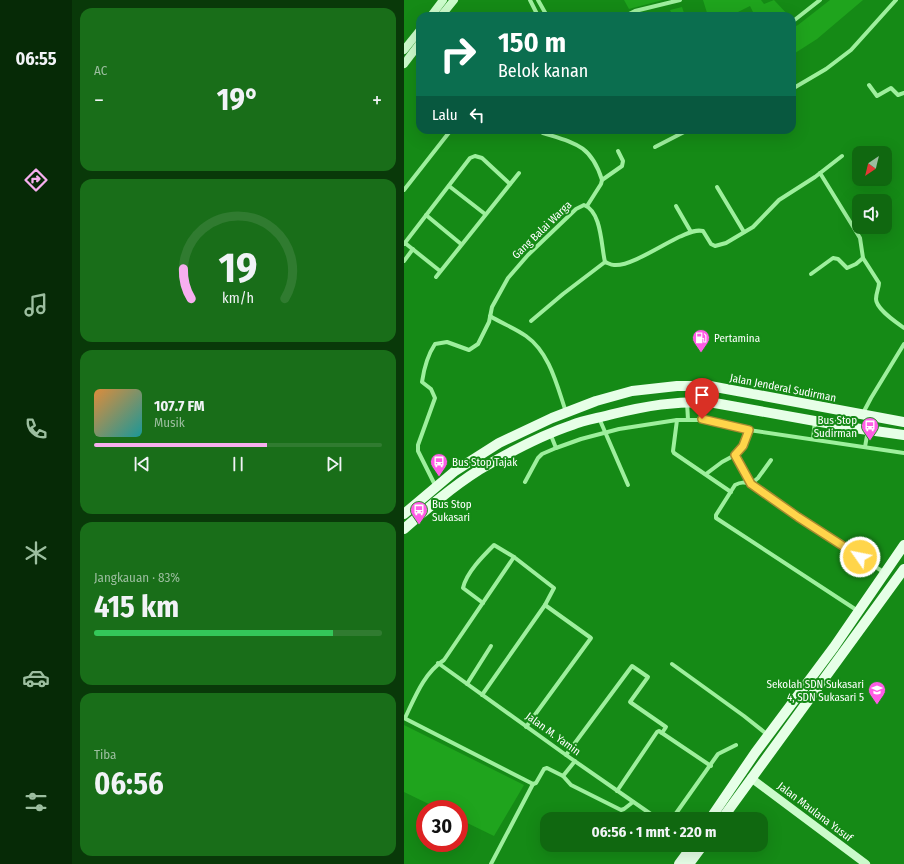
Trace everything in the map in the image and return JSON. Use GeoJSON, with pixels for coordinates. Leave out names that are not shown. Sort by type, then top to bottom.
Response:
{"type":"FeatureCollection","features":[{"type":"Feature","properties":{"kind":"main road","name":"Jalan Jenderal Sudirman"},"geometry":{"type":"LineString","coordinates":[[404,514],[455,471],[499,443],[566,412],[596,401],[632,391],[677,386],[704,386],[904,422]]}},
{"type":"Feature","properties":{"kind":"main road"},"geometry":{"type":"LineString","coordinates":[[404,529],[455,487],[478,471],[515,450],[550,433],[572,425],[665,403],[687,401],[709,402],[904,436]]}},
{"type":"Feature","properties":{"kind":"main road"},"geometry":{"type":"LineString","coordinates":[[715,812],[768,735],[859,612],[904,545]]}},
{"type":"Feature","properties":{"kind":"main road"},"geometry":{"type":"LineString","coordinates":[[727,812],[904,569]]}},
{"type":"Feature","properties":{"kind":"main road"},"geometry":{"type":"LineString","coordinates":[[679,864],[688,852]]}},
{"type":"Feature","properties":{"kind":"main road"},"geometry":{"type":"LineString","coordinates":[[690,864],[698,852]]}},
{"type":"Feature","properties":{"kind":"street"},"geometry":{"type":"LineString","coordinates":[[434,12],[443,0]]}},
{"type":"Feature","properties":{"kind":"street"},"geometry":{"type":"LineString","coordinates":[[444,12],[454,0]]}},
{"type":"Feature","properties":{"kind":"street"},"geometry":{"type":"LineString","coordinates":[[530,0],[536,12]]}},
{"type":"Feature","properties":{"kind":"street"},"geometry":{"type":"LineString","coordinates":[[538,0],[545,12]]}},
{"type":"Feature","properties":{"kind":"street"},"geometry":{"type":"LineString","coordinates":[[633,12],[680,0]]}},
{"type":"Feature","properties":{"kind":"street"},"geometry":{"type":"LineString","coordinates":[[796,19],[820,0]]}},
{"type":"Feature","properties":{"kind":"street"},"geometry":{"type":"LineString","coordinates":[[796,87],[826,69],[851,50],[896,0]]}},
{"type":"Feature","properties":{"kind":"street"},"geometry":{"type":"LineString","coordinates":[[404,50],[416,35]]}},
{"type":"Feature","properties":{"kind":"street"},"geometry":{"type":"LineString","coordinates":[[404,64],[416,48]]}},
{"type":"Feature","properties":{"kind":"street"},"geometry":{"type":"LineString","coordinates":[[868,85],[877,96],[891,88],[898,95],[904,94]]}},
{"type":"Feature","properties":{"kind":"street"},"geometry":{"type":"LineString","coordinates":[[404,190],[448,134]]}},
{"type":"Feature","properties":{"kind":"street"},"geometry":{"type":"LineString","coordinates":[[549,134],[577,144],[590,156],[598,167],[602,180]]}},
{"type":"Feature","properties":{"kind":"street"},"geometry":{"type":"LineString","coordinates":[[655,147],[680,134]]}},
{"type":"Feature","properties":{"kind":"street"},"geometry":{"type":"LineString","coordinates":[[587,206],[602,180],[622,166],[623,162],[618,151]]}},
{"type":"Feature","properties":{"kind":"street"},"geometry":{"type":"LineString","coordinates":[[440,270],[404,243],[470,158],[475,156],[482,158],[510,184]]}},
{"type":"Feature","properties":{"kind":"street"},"geometry":{"type":"LineString","coordinates":[[531,321],[605,262],[612,266],[628,264],[691,232],[703,231],[711,244],[715,246],[726,243],[756,223],[779,200],[820,173],[842,156]]}},
{"type":"Feature","properties":{"kind":"street"},"geometry":{"type":"LineString","coordinates":[[436,277],[440,270],[519,173]]}},
{"type":"Feature","properties":{"kind":"street"},"geometry":{"type":"LineString","coordinates":[[820,173],[858,233],[863,258],[879,283],[876,298],[877,304],[884,312],[904,328]]}},
{"type":"Feature","properties":{"kind":"street"},"geometry":{"type":"LineString","coordinates":[[449,186],[485,214]]}},
{"type":"Feature","properties":{"kind":"street"},"geometry":{"type":"LineString","coordinates":[[717,186],[744,232]]}},
{"type":"Feature","properties":{"kind":"street","name":"Gang Balai Warga"},"geometry":{"type":"LineString","coordinates":[[436,487],[418,451],[418,445],[434,398],[431,389],[422,382],[429,353],[435,344],[447,342],[469,350],[478,344],[489,322],[492,308],[508,278],[528,255],[576,209],[584,205],[587,206],[594,214],[598,223],[605,262]]}},
{"type":"Feature","properties":{"kind":"street"},"geometry":{"type":"LineString","coordinates":[[676,206],[691,232]]}},
{"type":"Feature","properties":{"kind":"street"},"geometry":{"type":"LineString","coordinates":[[426,215],[461,244]]}},
{"type":"Feature","properties":{"kind":"street"},"geometry":{"type":"LineString","coordinates":[[404,261],[413,249]]}},
{"type":"Feature","properties":{"kind":"street"},"geometry":{"type":"LineString","coordinates":[[811,274],[834,258],[838,259],[847,268],[863,258]]}},
{"type":"Feature","properties":{"kind":"street"},"geometry":{"type":"LineString","coordinates":[[490,316],[526,336],[543,353],[566,412]]}},
{"type":"Feature","properties":{"kind":"street"},"geometry":{"type":"LineString","coordinates":[[862,415],[904,344]]}},
{"type":"Feature","properties":{"kind":"street"},"geometry":{"type":"LineString","coordinates":[[687,401],[688,420]]}},
{"type":"Feature","properties":{"kind":"street"},"geometry":{"type":"LineString","coordinates":[[599,418],[628,485]]}},
{"type":"Feature","properties":{"kind":"street"},"geometry":{"type":"LineString","coordinates":[[677,420],[674,453],[731,492]]}},
{"type":"Feature","properties":{"kind":"street"},"geometry":{"type":"LineString","coordinates":[[525,482],[538,458],[542,454],[556,448],[581,439],[626,428],[677,420],[711,420],[749,430],[904,453]]}},
{"type":"Feature","properties":{"kind":"street"},"geometry":{"type":"LineString","coordinates":[[813,439],[815,421]]}},
{"type":"Feature","properties":{"kind":"street"},"geometry":{"type":"LineString","coordinates":[[706,474],[722,462],[735,455],[743,446],[749,430]]}},
{"type":"Feature","properties":{"kind":"street"},"geometry":{"type":"LineString","coordinates":[[865,447],[868,430]]}},
{"type":"Feature","properties":{"kind":"street"},"geometry":{"type":"LineString","coordinates":[[550,433],[556,448]]}},
{"type":"Feature","properties":{"kind":"street"},"geometry":{"type":"LineString","coordinates":[[735,455],[751,484]]}},
{"type":"Feature","properties":{"kind":"street"},"geometry":{"type":"LineString","coordinates":[[751,484],[758,478],[771,460]]}},
{"type":"Feature","properties":{"kind":"street"},"geometry":{"type":"LineString","coordinates":[[859,612],[716,518],[716,515],[735,485],[740,482],[751,484],[798,517],[885,573]]}},
{"type":"Feature","properties":{"kind":"street"},"geometry":{"type":"LineString","coordinates":[[482,695],[545,605],[554,588],[514,557],[494,545],[482,557],[464,583],[463,588],[483,604]]}},
{"type":"Feature","properties":{"kind":"street"},"geometry":{"type":"LineString","coordinates":[[514,557],[444,660],[434,666],[421,684],[404,718],[534,784]]}},
{"type":"Feature","properties":{"kind":"street"},"geometry":{"type":"LineString","coordinates":[[526,727],[590,638],[545,605]]}},
{"type":"Feature","properties":{"kind":"street"},"geometry":{"type":"LineString","coordinates":[[467,684],[491,646]]}},
{"type":"Feature","properties":{"kind":"street","name":"Jalan M. Yamin"},"geometry":{"type":"LineString","coordinates":[[438,663],[526,727],[648,812]]}},
{"type":"Feature","properties":{"kind":"street"},"geometry":{"type":"LineString","coordinates":[[672,664],[768,735]]}},
{"type":"Feature","properties":{"kind":"street"},"geometry":{"type":"LineString","coordinates":[[566,755],[632,666],[648,677],[630,702],[666,727],[662,733]]}},
{"type":"Feature","properties":{"kind":"street"},"geometry":{"type":"LineString","coordinates":[[617,790],[655,733],[659,731],[710,766]]}},
{"type":"Feature","properties":{"kind":"street"},"geometry":{"type":"LineString","coordinates":[[677,812],[721,752],[736,745]]}},
{"type":"Feature","properties":{"kind":"street"},"geometry":{"type":"LineString","coordinates":[[563,776],[575,761]]}},
{"type":"Feature","properties":{"kind":"street"},"geometry":{"type":"LineString","coordinates":[[491,864],[534,784],[544,769],[547,768],[563,776],[571,785],[621,810],[624,810],[633,802]]}},
{"type":"Feature","properties":{"kind":"street","name":"Jalan Maulana Yusuf"},"geometry":{"type":"LineString","coordinates":[[751,778],[866,864]]}},
{"type":"Feature","properties":{"kind":"green space"},"geometry":{"type":"Polygon","coordinates":[[[624,0],[663,0],[629,9],[624,0]]]}},
{"type":"Feature","properties":{"kind":"green space"},"geometry":{"type":"Polygon","coordinates":[[[703,0],[761,0],[764,4],[774,0],[785,12],[753,12],[750,6],[738,12],[707,12],[703,0]]]}},
{"type":"Feature","properties":{"kind":"green space"},"geometry":{"type":"Polygon","coordinates":[[[830,0],[863,0],[817,39],[796,52],[796,26],[830,0]]]}},
{"type":"Feature","properties":{"kind":"green space"},"geometry":{"type":"Polygon","coordinates":[[[682,7],[684,12],[671,12],[670,10],[682,7]]]}},
{"type":"Feature","properties":{"kind":"green space"},"geometry":{"type":"Polygon","coordinates":[[[404,725],[524,785],[494,836],[468,823],[468,800],[420,800],[404,792],[404,725]]]}},
{"type":"Feature","properties":{"kind":"place","name":"Pertamina"},"geometry":{"type":"Point","coordinates":[701,353]}},
{"type":"Feature","properties":{"kind":"place","name":"Bus Stop Sudirman"},"geometry":{"type":"Point","coordinates":[870,441]}},
{"type":"Feature","properties":{"kind":"place","name":"Bus Stop Tajak"},"geometry":{"type":"Point","coordinates":[439,477]}},
{"type":"Feature","properties":{"kind":"place","name":"Bus Stop Sukasari"},"geometry":{"type":"Point","coordinates":[419,525]}},
{"type":"Feature","properties":{"kind":"place","name":"Sekolah SDN Sukasari 4, SDN Sukasari 5"},"geometry":{"type":"Point","coordinates":[877,705]}},
{"type":"Feature","properties":{"kind":"route"},"geometry":{"type":"LineString","coordinates":[[702,419],[749,430],[743,446],[735,455],[751,484],[798,517],[860,557]]}}]}
